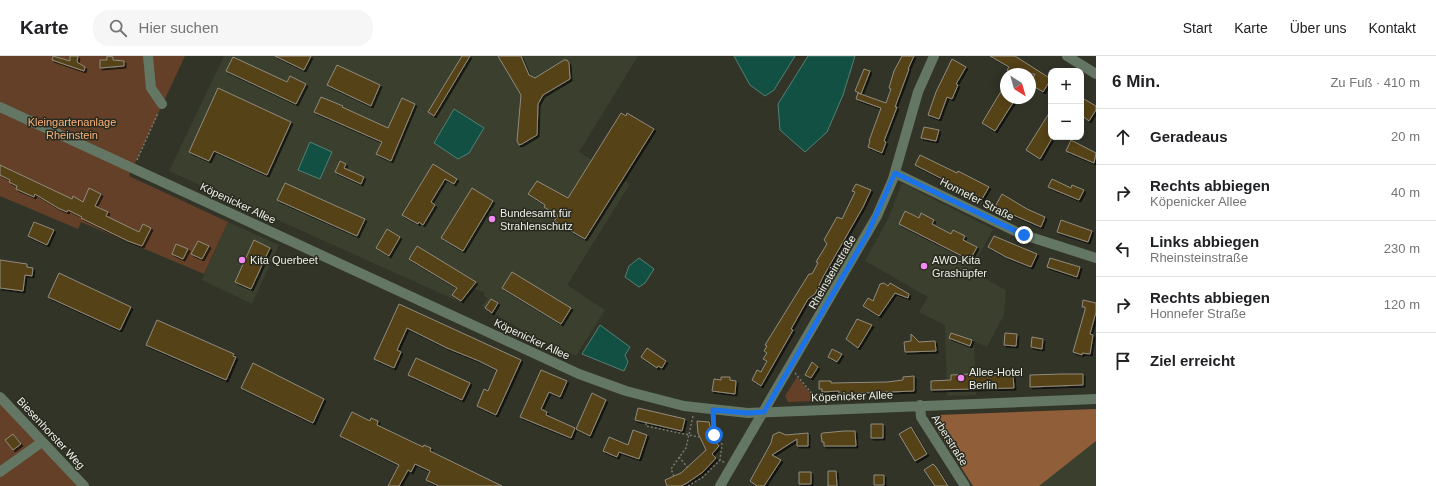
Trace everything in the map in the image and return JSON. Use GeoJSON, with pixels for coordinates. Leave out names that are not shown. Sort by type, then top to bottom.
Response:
{"type":"FeatureCollection","features":[{"type":"Feature","properties":{"kind":"street"},"geometry":{"type":"LineString","coordinates":[[148,56],[151,88],[162,104]]}},
{"type":"Feature","properties":{"kind":"street","name":"Rheinsteinstraße"},"geometry":{"type":"LineString","coordinates":[[720,486],[867,235],[895,173],[918,92],[934,56]]}},
{"type":"Feature","properties":{"kind":"street"},"geometry":{"type":"LineString","coordinates":[[1067,56],[1096,74]]}},
{"type":"Feature","properties":{"kind":"street","name":"Köpenicker Allee"},"geometry":{"type":"LineString","coordinates":[[0,107],[590,379],[626,392],[695,408],[748,413],[1096,399]]}},
{"type":"Feature","properties":{"kind":"street","name":"Honnefer Straße"},"geometry":{"type":"LineString","coordinates":[[895,173],[1021,234],[1096,258]]}},
{"type":"Feature","properties":{"kind":"street","name":"Biesenhorster Weg"},"geometry":{"type":"LineString","coordinates":[[0,397],[84,486]]}},
{"type":"Feature","properties":{"kind":"street","name":"Arberstraße"},"geometry":{"type":"LineString","coordinates":[[920,406],[921,417],[965,486]]}},
{"type":"Feature","properties":{"kind":"street"},"geometry":{"type":"LineString","coordinates":[[0,472],[42,442]]}},
{"type":"Feature","properties":{"kind":"path"},"geometry":{"type":"LineString","coordinates":[[140,171],[138,157],[162,104]]}},
{"type":"Feature","properties":{"kind":"path"},"geometry":{"type":"LineString","coordinates":[[790,367],[818,401],[818,409]]}},
{"type":"Feature","properties":{"kind":"path"},"geometry":{"type":"LineString","coordinates":[[674,476],[670,469],[686,448],[695,408]]}},
{"type":"Feature","properties":{"kind":"path"},"geometry":{"type":"LineString","coordinates":[[688,486],[703,477],[720,460],[722,444],[714,435],[713,410]]}},
{"type":"Feature","properties":{"kind":"path"},"geometry":{"type":"LineString","coordinates":[[646,422],[646,426],[688,436],[699,437]]}},
{"type":"Feature","properties":{"kind":"path"},"geometry":{"type":"LineString","coordinates":[[679,457],[688,468]]}},
{"type":"Feature","properties":{"kind":"path"},"geometry":{"type":"LineString","coordinates":[[720,460],[732,467]]}},
{"type":"Feature","properties":{"kind":"shaded area"},"geometry":{"type":"Polygon","coordinates":[[[224,56],[638,56],[579,152],[630,184],[567,285],[605,310],[576,356],[525,332],[482,306],[488,298],[484,296],[484,292],[474,289],[462,303],[169,171],[224,56]]]}},
{"type":"Feature","properties":{"kind":"shaded area","name":"AWO-Kita Grashüpfer"},"geometry":{"type":"Polygon","coordinates":[[[902,183],[993,229],[971,271],[1006,290],[1004,315],[987,347],[974,341],[976,395],[947,396],[945,325],[919,312],[928,297],[865,261],[888,219],[902,183]]]}},
{"type":"Feature","properties":{"kind":"shaded area","name":"Kita Querbeet"},"geometry":{"type":"Polygon","coordinates":[[[228,222],[279,245],[252,304],[202,280],[228,222]]]}},
{"type":"Feature","properties":{"kind":"shaded area"},"geometry":{"type":"Polygon","coordinates":[[[1096,409],[1096,441],[1039,486],[973,486],[933,423],[937,415],[1096,409]]]}},
{"type":"Feature","properties":{"kind":"shaded area"},"geometry":{"type":"Polygon","coordinates":[[[1096,441],[1096,486],[1038,485],[1096,441]]]}},
{"type":"Feature","properties":{"kind":"green space","name":"Kleingartenanlage Rheinstein"},"geometry":{"type":"Polygon","coordinates":[[[0,56],[185,56],[129,176],[228,222],[204,274],[81,222],[78,229],[0,196],[0,56]]]}},
{"type":"Feature","properties":{"kind":"green space"},"geometry":{"type":"Polygon","coordinates":[[[797,377],[817,401],[788,402],[785,396],[797,377]]]}},
{"type":"Feature","properties":{"kind":"green space"},"geometry":{"type":"Polygon","coordinates":[[[0,393],[87,486],[0,486],[0,393]]]}},
{"type":"Feature","properties":{"kind":"water"},"geometry":{"type":"Polygon","coordinates":[[[734,56],[795,56],[774,90],[765,96],[750,85],[734,56]]]}},
{"type":"Feature","properties":{"kind":"water"},"geometry":{"type":"Polygon","coordinates":[[[808,56],[855,56],[843,95],[827,132],[805,152],[780,130],[778,104],[808,56]]]}},
{"type":"Feature","properties":{"kind":"water"},"geometry":{"type":"Polygon","coordinates":[[[454,109],[484,128],[469,153],[458,159],[434,143],[454,109]]]}},
{"type":"Feature","properties":{"kind":"water"},"geometry":{"type":"Polygon","coordinates":[[[310,142],[332,152],[320,179],[298,170],[310,142]]]}},
{"type":"Feature","properties":{"kind":"water"},"geometry":{"type":"Polygon","coordinates":[[[639,258],[654,269],[645,283],[639,287],[625,277],[629,266],[639,258]]]}},
{"type":"Feature","properties":{"kind":"water"},"geometry":{"type":"Polygon","coordinates":[[[600,325],[630,347],[625,355],[628,362],[624,371],[582,354],[600,325]]]}},
{"type":"Feature","properties":{"kind":"building"},"geometry":{"type":"Polygon","coordinates":[[[53,56],[70,61],[70,56],[78,56],[77,62],[85,67],[84,71],[52,60],[53,56]]]}},
{"type":"Feature","properties":{"kind":"building"},"geometry":{"type":"Polygon","coordinates":[[[107,56],[113,57],[113,60],[124,61],[124,66],[100,68],[100,60],[107,60],[107,56]]]}},
{"type":"Feature","properties":{"kind":"building"},"geometry":{"type":"Polygon","coordinates":[[[275,56],[311,56],[304,70],[275,56]]]}},
{"type":"Feature","properties":{"kind":"building"},"geometry":{"type":"Polygon","coordinates":[[[462,56],[470,56],[434,116],[428,112],[462,56]]]}},
{"type":"Feature","properties":{"kind":"building"},"geometry":{"type":"Polygon","coordinates":[[[498,56],[521,56],[529,75],[535,78],[564,60],[567,60],[569,63],[570,79],[543,95],[538,104],[537,135],[519,145],[517,141],[521,95],[498,56]]]}},
{"type":"Feature","properties":{"kind":"building"},"geometry":{"type":"Polygon","coordinates":[[[902,56],[914,56],[895,107],[897,107],[884,141],[886,142],[882,153],[868,147],[881,108],[856,99],[858,93],[886,103],[891,89],[889,88],[894,71],[902,56]]]}},
{"type":"Feature","properties":{"kind":"building"},"geometry":{"type":"Polygon","coordinates":[[[990,56],[1015,56],[1034,68],[1008,68],[1009,67],[990,56]]]}},
{"type":"Feature","properties":{"kind":"building"},"geometry":{"type":"Polygon","coordinates":[[[233,57],[287,82],[290,76],[306,84],[296,104],[226,71],[233,57]]]}},
{"type":"Feature","properties":{"kind":"building"},"geometry":{"type":"Polygon","coordinates":[[[952,59],[966,67],[956,84],[958,85],[952,99],[947,97],[939,119],[928,115],[936,92],[952,59]]]}},
{"type":"Feature","properties":{"kind":"building"},"geometry":{"type":"Polygon","coordinates":[[[337,65],[380,85],[371,106],[327,85],[337,65]]]}},
{"type":"Feature","properties":{"kind":"building"},"geometry":{"type":"Polygon","coordinates":[[[864,69],[870,71],[861,94],[855,91],[864,69]]]}},
{"type":"Feature","properties":{"kind":"building"},"geometry":{"type":"Polygon","coordinates":[[[1036,69],[1048,77],[1048,84],[1043,92],[1036,88],[1036,69]]]}},
{"type":"Feature","properties":{"kind":"building"},"geometry":{"type":"Polygon","coordinates":[[[218,88],[291,122],[267,175],[214,151],[209,161],[189,152],[218,88]]]}},
{"type":"Feature","properties":{"kind":"building"},"geometry":{"type":"Polygon","coordinates":[[[1000,93],[1000,104],[1012,104],[995,131],[982,123],[1000,93]]]}},
{"type":"Feature","properties":{"kind":"building"},"geometry":{"type":"Polygon","coordinates":[[[321,97],[388,128],[402,98],[415,104],[391,161],[376,154],[382,142],[314,112],[321,97]]]}},
{"type":"Feature","properties":{"kind":"building"},"geometry":{"type":"Polygon","coordinates":[[[1084,99],[1096,106],[1096,110],[1089,121],[1084,117],[1084,99]]]}},
{"type":"Feature","properties":{"kind":"building"},"geometry":{"type":"Polygon","coordinates":[[[621,113],[626,116],[627,113],[654,129],[585,239],[554,221],[558,216],[528,194],[537,181],[568,198],[621,113]]]}},
{"type":"Feature","properties":{"kind":"building"},"geometry":{"type":"Polygon","coordinates":[[[1048,115],[1048,140],[1051,140],[1040,159],[1026,150],[1048,115]]]}},
{"type":"Feature","properties":{"kind":"building"},"geometry":{"type":"Polygon","coordinates":[[[924,127],[939,130],[936,141],[921,138],[924,127]]]}},
{"type":"Feature","properties":{"kind":"building"},"geometry":{"type":"Polygon","coordinates":[[[1071,140],[1096,153],[1094,163],[1066,151],[1071,140]]]}},
{"type":"Feature","properties":{"kind":"building"},"geometry":{"type":"Polygon","coordinates":[[[920,155],[957,173],[958,171],[989,187],[982,199],[915,165],[920,155]]]}},
{"type":"Feature","properties":{"kind":"building"},"geometry":{"type":"Polygon","coordinates":[[[340,161],[346,164],[344,168],[364,177],[361,184],[335,172],[340,161]]]}},
{"type":"Feature","properties":{"kind":"building"},"geometry":{"type":"Polygon","coordinates":[[[433,164],[457,179],[454,184],[445,179],[431,202],[435,205],[423,225],[419,222],[418,224],[402,215],[433,164]]]}},
{"type":"Feature","properties":{"kind":"building"},"geometry":{"type":"Polygon","coordinates":[[[0,165],[72,199],[73,196],[83,202],[89,188],[101,194],[95,206],[108,212],[106,216],[139,232],[143,224],[151,228],[142,246],[128,241],[68,210],[67,212],[58,208],[35,194],[34,197],[16,189],[17,186],[9,182],[10,180],[0,175],[0,165]]]}},
{"type":"Feature","properties":{"kind":"building"},"geometry":{"type":"Polygon","coordinates":[[[1052,179],[1071,188],[1072,185],[1084,190],[1079,200],[1048,187],[1052,179]]]}},
{"type":"Feature","properties":{"kind":"building"},"geometry":{"type":"Polygon","coordinates":[[[285,183],[365,219],[357,236],[277,200],[285,183]]]}},
{"type":"Feature","properties":{"kind":"building"},"geometry":{"type":"Polygon","coordinates":[[[856,184],[871,190],[815,294],[808,299],[791,329],[793,330],[761,386],[752,380],[757,370],[761,372],[767,361],[763,359],[767,353],[764,351],[767,346],[765,345],[809,274],[812,274],[818,263],[816,262],[827,244],[824,240],[837,217],[842,219],[855,192],[852,191],[856,184]]]}},
{"type":"Feature","properties":{"kind":"building"},"geometry":{"type":"Polygon","coordinates":[[[472,188],[493,201],[463,251],[441,238],[472,188]]]}},
{"type":"Feature","properties":{"kind":"building"},"geometry":{"type":"Polygon","coordinates":[[[1002,194],[1027,209],[1045,217],[1041,227],[995,207],[1002,194]]]}},
{"type":"Feature","properties":{"kind":"building"},"geometry":{"type":"Polygon","coordinates":[[[905,211],[919,218],[921,213],[934,220],[932,224],[951,234],[953,230],[965,236],[963,240],[977,247],[970,260],[899,224],[905,211]]]}},
{"type":"Feature","properties":{"kind":"building"},"geometry":{"type":"Polygon","coordinates":[[[1061,220],[1092,231],[1088,242],[1057,232],[1061,220]]]}},
{"type":"Feature","properties":{"kind":"building"},"geometry":{"type":"Polygon","coordinates":[[[34,222],[54,230],[47,245],[28,236],[34,222]]]}},
{"type":"Feature","properties":{"kind":"building"},"geometry":{"type":"Polygon","coordinates":[[[387,229],[400,237],[389,256],[376,248],[387,229]]]}},
{"type":"Feature","properties":{"kind":"building"},"geometry":{"type":"Polygon","coordinates":[[[994,236],[1037,254],[1031,267],[1006,257],[988,247],[994,236]]]}},
{"type":"Feature","properties":{"kind":"building"},"geometry":{"type":"Polygon","coordinates":[[[254,240],[270,248],[251,289],[235,282],[254,240]]]}},
{"type":"Feature","properties":{"kind":"building"},"geometry":{"type":"Polygon","coordinates":[[[198,241],[209,246],[202,259],[191,254],[198,241]]]}},
{"type":"Feature","properties":{"kind":"building"},"geometry":{"type":"Polygon","coordinates":[[[176,244],[188,249],[183,259],[172,254],[176,244]]]}},
{"type":"Feature","properties":{"kind":"building"},"geometry":{"type":"Polygon","coordinates":[[[417,246],[476,282],[461,301],[452,295],[457,288],[409,259],[417,246]]]}},
{"type":"Feature","properties":{"kind":"building"},"geometry":{"type":"Polygon","coordinates":[[[1050,258],[1080,267],[1077,277],[1047,267],[1050,258]]]}},
{"type":"Feature","properties":{"kind":"building"},"geometry":{"type":"Polygon","coordinates":[[[0,260],[27,264],[27,267],[33,268],[32,276],[25,275],[23,291],[0,288],[0,260]]]}},
{"type":"Feature","properties":{"kind":"building"},"geometry":{"type":"Polygon","coordinates":[[[512,272],[571,308],[561,324],[502,288],[512,272]]]}},
{"type":"Feature","properties":{"kind":"building"},"geometry":{"type":"Polygon","coordinates":[[[59,273],[131,307],[120,330],[48,297],[59,273]]]}},
{"type":"Feature","properties":{"kind":"building"},"geometry":{"type":"Polygon","coordinates":[[[884,283],[888,286],[890,283],[909,294],[908,298],[895,293],[879,316],[863,306],[868,298],[873,301],[880,284],[884,283]]]}},
{"type":"Feature","properties":{"kind":"building"},"geometry":{"type":"Polygon","coordinates":[[[491,299],[498,303],[492,313],[485,308],[491,299]]]}},
{"type":"Feature","properties":{"kind":"building"},"geometry":{"type":"Polygon","coordinates":[[[1083,300],[1096,303],[1096,312],[1090,334],[1093,335],[1090,354],[1082,353],[1082,355],[1073,352],[1085,310],[1085,307],[1082,307],[1083,300]]]}},
{"type":"Feature","properties":{"kind":"building"},"geometry":{"type":"Polygon","coordinates":[[[399,304],[521,360],[496,415],[477,406],[484,389],[488,391],[497,370],[479,361],[447,348],[407,328],[397,350],[401,352],[394,368],[374,359],[399,304]]]}},
{"type":"Feature","properties":{"kind":"building"},"geometry":{"type":"Polygon","coordinates":[[[857,319],[872,325],[858,348],[846,339],[857,319]]]}},
{"type":"Feature","properties":{"kind":"building"},"geometry":{"type":"Polygon","coordinates":[[[157,320],[234,354],[233,356],[236,357],[226,380],[146,345],[157,320]]]}},
{"type":"Feature","properties":{"kind":"building"},"geometry":{"type":"Polygon","coordinates":[[[951,333],[972,340],[970,346],[949,338],[951,333]]]}},
{"type":"Feature","properties":{"kind":"building"},"geometry":{"type":"Polygon","coordinates":[[[1005,333],[1017,334],[1016,346],[1004,345],[1005,333]]]}},
{"type":"Feature","properties":{"kind":"building"},"geometry":{"type":"Polygon","coordinates":[[[911,334],[919,342],[935,341],[936,351],[905,352],[904,342],[911,341],[911,334]]]}},
{"type":"Feature","properties":{"kind":"building"},"geometry":{"type":"Polygon","coordinates":[[[1032,337],[1043,339],[1042,349],[1031,347],[1032,337]]]}},
{"type":"Feature","properties":{"kind":"building"},"geometry":{"type":"Polygon","coordinates":[[[647,348],[666,361],[662,368],[658,366],[657,368],[641,357],[647,348]]]}},
{"type":"Feature","properties":{"kind":"building"},"geometry":{"type":"Polygon","coordinates":[[[832,349],[842,354],[837,362],[828,357],[832,349]]]}},
{"type":"Feature","properties":{"kind":"building"},"geometry":{"type":"Polygon","coordinates":[[[416,358],[470,383],[462,400],[408,375],[416,358]]]}},
{"type":"Feature","properties":{"kind":"building"},"geometry":{"type":"Polygon","coordinates":[[[812,362],[818,367],[811,378],[805,375],[812,362]]]}},
{"type":"Feature","properties":{"kind":"building"},"geometry":{"type":"Polygon","coordinates":[[[253,363],[324,399],[313,423],[241,388],[253,363]]]}},
{"type":"Feature","properties":{"kind":"building"},"geometry":{"type":"Polygon","coordinates":[[[541,370],[567,381],[560,397],[549,392],[541,409],[547,412],[546,415],[575,428],[571,438],[520,417],[541,370]]]}},
{"type":"Feature","properties":{"kind":"building"},"geometry":{"type":"Polygon","coordinates":[[[1007,372],[1007,375],[1013,375],[1014,388],[931,390],[931,381],[951,380],[951,375],[1007,372]]]}},
{"type":"Feature","properties":{"kind":"building"},"geometry":{"type":"Polygon","coordinates":[[[1083,374],[1083,385],[1030,387],[1030,375],[1083,374]]]}},
{"type":"Feature","properties":{"kind":"building"},"geometry":{"type":"Polygon","coordinates":[[[914,376],[914,391],[839,394],[839,391],[822,392],[822,389],[819,389],[819,381],[831,381],[831,383],[887,382],[903,380],[903,377],[914,376]]]}},
{"type":"Feature","properties":{"kind":"building"},"geometry":{"type":"Polygon","coordinates":[[[721,377],[730,377],[730,380],[736,381],[735,394],[712,391],[714,379],[721,380],[721,377]]]}},
{"type":"Feature","properties":{"kind":"building"},"geometry":{"type":"Polygon","coordinates":[[[592,393],[606,400],[590,436],[576,429],[592,393]]]}},
{"type":"Feature","properties":{"kind":"building"},"geometry":{"type":"Polygon","coordinates":[[[638,408],[685,419],[682,431],[635,420],[638,408]]]}},
{"type":"Feature","properties":{"kind":"building"},"geometry":{"type":"Polygon","coordinates":[[[352,412],[370,421],[371,418],[378,421],[377,425],[423,447],[424,445],[431,448],[430,451],[502,486],[439,486],[426,480],[430,471],[415,464],[411,472],[408,470],[399,486],[388,486],[399,465],[340,436],[352,412]]]}},
{"type":"Feature","properties":{"kind":"building"},"geometry":{"type":"Polygon","coordinates":[[[697,421],[709,422],[713,439],[719,446],[712,454],[716,458],[703,472],[687,483],[681,486],[667,486],[665,480],[681,473],[706,450],[698,433],[697,421]]]}},
{"type":"Feature","properties":{"kind":"building"},"geometry":{"type":"Polygon","coordinates":[[[871,424],[883,424],[883,438],[871,438],[871,424]]]}},
{"type":"Feature","properties":{"kind":"building"},"geometry":{"type":"Polygon","coordinates":[[[911,427],[927,454],[915,461],[899,434],[911,427]]]}},
{"type":"Feature","properties":{"kind":"building"},"geometry":{"type":"Polygon","coordinates":[[[633,430],[647,435],[639,459],[619,452],[617,457],[603,451],[609,437],[628,445],[633,430]]]}},
{"type":"Feature","properties":{"kind":"building"},"geometry":{"type":"Polygon","coordinates":[[[855,431],[856,446],[824,446],[821,434],[855,431]]]}},
{"type":"Feature","properties":{"kind":"building"},"geometry":{"type":"Polygon","coordinates":[[[779,432],[786,435],[808,433],[808,446],[797,446],[797,439],[772,455],[781,460],[764,486],[757,486],[750,481],[771,443],[773,435],[779,432]]]}},
{"type":"Feature","properties":{"kind":"building"},"geometry":{"type":"Polygon","coordinates":[[[13,434],[21,444],[13,450],[5,440],[13,434]]]}},
{"type":"Feature","properties":{"kind":"building"},"geometry":{"type":"Polygon","coordinates":[[[933,464],[948,486],[935,486],[924,470],[933,464]]]}},
{"type":"Feature","properties":{"kind":"building"},"geometry":{"type":"Polygon","coordinates":[[[828,471],[836,471],[837,486],[828,486],[828,471]]]}},
{"type":"Feature","properties":{"kind":"building"},"geometry":{"type":"Polygon","coordinates":[[[799,472],[811,472],[811,484],[799,484],[799,472]]]}},
{"type":"Feature","properties":{"kind":"building"},"geometry":{"type":"Polygon","coordinates":[[[874,475],[884,475],[884,485],[874,485],[874,475]]]}},
{"type":"Feature","properties":{"kind":"place","name":"Bundesamt für Strahlenschutz"},"geometry":{"type":"Point","coordinates":[492,219]}},
{"type":"Feature","properties":{"kind":"place","name":"Kita Querbeet"},"geometry":{"type":"Point","coordinates":[242,260]}},
{"type":"Feature","properties":{"kind":"place","name":"AWO-Kita Grashüpfer"},"geometry":{"type":"Point","coordinates":[924,266]}},
{"type":"Feature","properties":{"kind":"place","name":"Allee-Hotel Berlin"},"geometry":{"type":"Point","coordinates":[961,378]}},
{"type":"Feature","properties":{"kind":"route"},"geometry":{"type":"LineString","coordinates":[[714,435],[712,416],[713,410],[748,413],[764,412],[867,235],[881,207],[895,173],[1024,235]]}}]}
